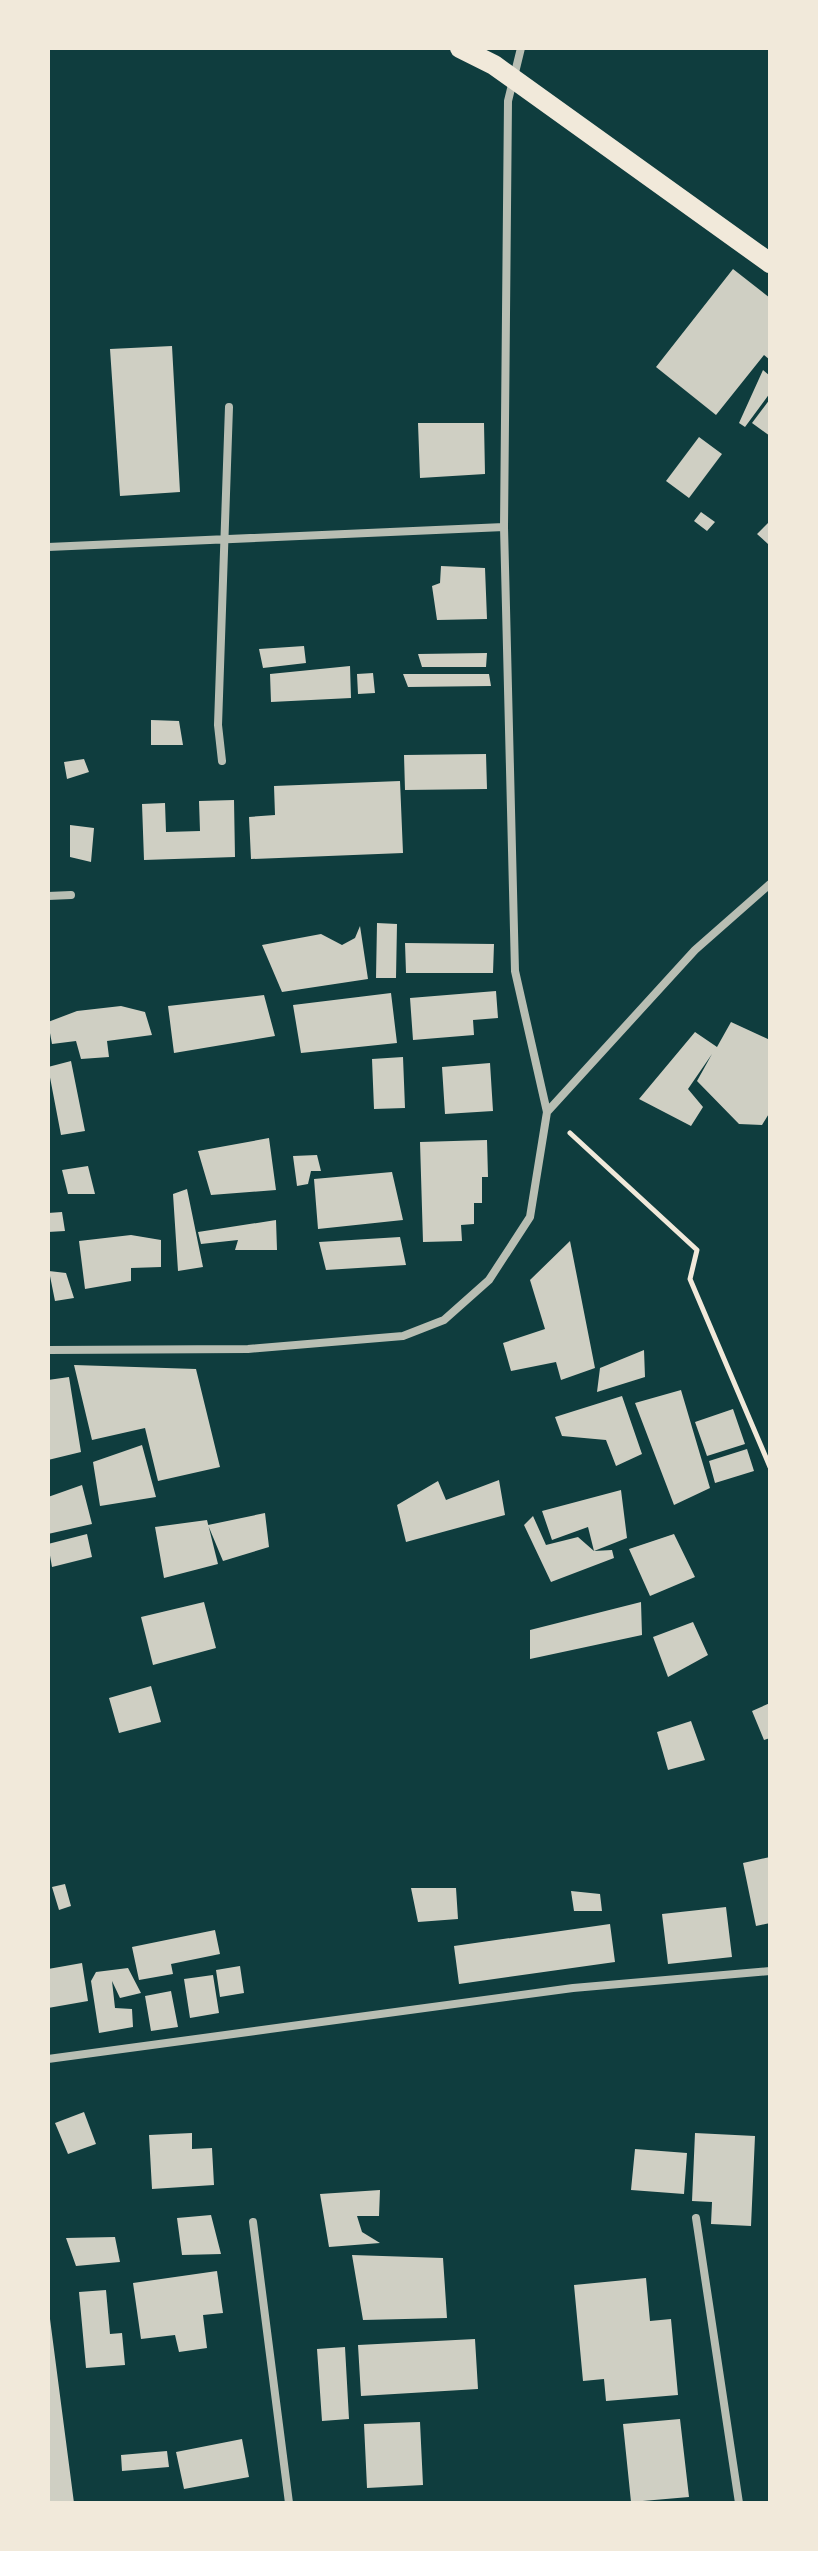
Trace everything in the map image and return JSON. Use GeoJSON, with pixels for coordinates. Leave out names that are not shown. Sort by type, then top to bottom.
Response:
{"type":"FeatureCollection","features":[{"type":"Feature","properties":{"kind":"main road"},"geometry":{"type":"LineString","coordinates":[[460,48],[513,79],[770,263]]}},
{"type":"Feature","properties":{"kind":"street"},"geometry":{"type":"LineString","coordinates":[[48,1350],[248,1349],[403,1336],[444,1320],[489,1280],[530,1217],[547,1112],[515,971],[504,527],[508,101],[521,48]]}},
{"type":"Feature","properties":{"kind":"street"},"geometry":{"type":"LineString","coordinates":[[222,761],[218,725],[229,407]]}},
{"type":"Feature","properties":{"kind":"street"},"geometry":{"type":"LineString","coordinates":[[48,547],[223,542],[504,527]]}},
{"type":"Feature","properties":{"kind":"street"},"geometry":{"type":"LineString","coordinates":[[547,1112],[695,950],[770,884]]}},
{"type":"Feature","properties":{"kind":"street"},"geometry":{"type":"LineString","coordinates":[[48,896],[71,895]]}},
{"type":"Feature","properties":{"kind":"street"},"geometry":{"type":"LineString","coordinates":[[48,2059],[573,1988],[770,1971]]}},
{"type":"Feature","properties":{"kind":"street"},"geometry":{"type":"LineString","coordinates":[[696,2218],[739,2503]]}},
{"type":"Feature","properties":{"kind":"street"},"geometry":{"type":"LineString","coordinates":[[253,2222],[289,2503]]}},
{"type":"Feature","properties":{"kind":"path"},"geometry":{"type":"LineString","coordinates":[[547,1112],[697,1250],[690,1279],[770,1467]]}},
{"type":"Feature","properties":{"kind":"building"},"geometry":{"type":"Polygon","coordinates":[[[733,269],[770,298],[770,360],[764,355],[716,415],[656,367],[733,269]]]}},
{"type":"Feature","properties":{"kind":"building"},"geometry":{"type":"Polygon","coordinates":[[[172,346],[180,492],[120,496],[110,349],[172,346]]]}},
{"type":"Feature","properties":{"kind":"building"},"geometry":{"type":"Polygon","coordinates":[[[763,370],[770,376],[770,393],[745,427],[739,423],[763,370]]]}},
{"type":"Feature","properties":{"kind":"building"},"geometry":{"type":"Polygon","coordinates":[[[770,399],[770,436],[752,423],[770,399]]]}},
{"type":"Feature","properties":{"kind":"building"},"geometry":{"type":"Polygon","coordinates":[[[418,423],[484,423],[485,474],[420,478],[418,423]]]}},
{"type":"Feature","properties":{"kind":"building"},"geometry":{"type":"Polygon","coordinates":[[[699,437],[722,454],[689,498],[666,481],[699,437]]]}},
{"type":"Feature","properties":{"kind":"building"},"geometry":{"type":"Polygon","coordinates":[[[701,512],[715,522],[707,531],[694,521],[701,512]]]}},
{"type":"Feature","properties":{"kind":"building"},"geometry":{"type":"Polygon","coordinates":[[[770,521],[770,542],[768,544],[757,534],[770,521]]]}},
{"type":"Feature","properties":{"kind":"building"},"geometry":{"type":"Polygon","coordinates":[[[441,566],[485,568],[487,619],[437,620],[432,586],[440,583],[441,566]]]}},
{"type":"Feature","properties":{"kind":"building"},"geometry":{"type":"Polygon","coordinates":[[[304,646],[306,663],[263,668],[259,649],[304,646]]]}},
{"type":"Feature","properties":{"kind":"building"},"geometry":{"type":"Polygon","coordinates":[[[487,653],[486,667],[422,667],[418,654],[487,653]]]}},
{"type":"Feature","properties":{"kind":"building"},"geometry":{"type":"Polygon","coordinates":[[[350,666],[351,698],[271,702],[270,674],[350,666]]]}},
{"type":"Feature","properties":{"kind":"building"},"geometry":{"type":"Polygon","coordinates":[[[373,673],[375,693],[358,694],[357,674],[373,673]]]}},
{"type":"Feature","properties":{"kind":"building"},"geometry":{"type":"Polygon","coordinates":[[[403,674],[489,674],[491,686],[408,687],[403,674]]]}},
{"type":"Feature","properties":{"kind":"building"},"geometry":{"type":"Polygon","coordinates":[[[151,720],[179,721],[183,745],[151,745],[151,720]]]}},
{"type":"Feature","properties":{"kind":"building"},"geometry":{"type":"Polygon","coordinates":[[[486,754],[487,789],[405,790],[404,755],[486,754]]]}},
{"type":"Feature","properties":{"kind":"building"},"geometry":{"type":"Polygon","coordinates":[[[84,759],[89,772],[67,779],[64,762],[84,759]]]}},
{"type":"Feature","properties":{"kind":"building"},"geometry":{"type":"Polygon","coordinates":[[[400,781],[403,853],[251,859],[249,817],[275,815],[274,786],[400,781]]]}},
{"type":"Feature","properties":{"kind":"building"},"geometry":{"type":"Polygon","coordinates":[[[234,800],[235,857],[144,860],[142,804],[165,803],[166,832],[200,831],[199,801],[234,800]]]}},
{"type":"Feature","properties":{"kind":"building"},"geometry":{"type":"Polygon","coordinates":[[[70,825],[94,828],[91,862],[70,857],[70,825]]]}},
{"type":"Feature","properties":{"kind":"building"},"geometry":{"type":"Polygon","coordinates":[[[377,923],[397,924],[396,978],[376,978],[377,923]]]}},
{"type":"Feature","properties":{"kind":"building"},"geometry":{"type":"Polygon","coordinates":[[[360,926],[368,979],[282,992],[262,945],[321,934],[342,945],[355,938],[360,926]]]}},
{"type":"Feature","properties":{"kind":"building"},"geometry":{"type":"Polygon","coordinates":[[[405,943],[494,944],[493,973],[406,973],[405,943]]]}},
{"type":"Feature","properties":{"kind":"building"},"geometry":{"type":"Polygon","coordinates":[[[496,991],[498,1018],[473,1020],[474,1035],[413,1040],[410,998],[496,991]]]}},
{"type":"Feature","properties":{"kind":"building"},"geometry":{"type":"Polygon","coordinates":[[[391,993],[397,1043],[301,1053],[293,1005],[391,993]]]}},
{"type":"Feature","properties":{"kind":"building"},"geometry":{"type":"Polygon","coordinates":[[[264,995],[275,1036],[174,1053],[168,1006],[264,995]]]}},
{"type":"Feature","properties":{"kind":"building"},"geometry":{"type":"Polygon","coordinates":[[[121,1006],[145,1012],[152,1035],[107,1041],[109,1057],[81,1059],[76,1041],[52,1044],[48,1022],[77,1011],[121,1006]]]}},
{"type":"Feature","properties":{"kind":"building"},"geometry":{"type":"Polygon","coordinates":[[[731,1022],[770,1040],[770,1112],[762,1125],[739,1124],[697,1081],[712,1054],[688,1089],[703,1107],[691,1126],[639,1099],[695,1032],[717,1047],[731,1022]]]}},
{"type":"Feature","properties":{"kind":"building"},"geometry":{"type":"Polygon","coordinates":[[[403,1057],[405,1108],[374,1109],[372,1059],[403,1057]]]}},
{"type":"Feature","properties":{"kind":"building"},"geometry":{"type":"Polygon","coordinates":[[[71,1061],[85,1131],[61,1135],[48,1067],[71,1061]]]}},
{"type":"Feature","properties":{"kind":"building"},"geometry":{"type":"Polygon","coordinates":[[[490,1063],[493,1111],[445,1114],[442,1067],[490,1063]]]}},
{"type":"Feature","properties":{"kind":"building"},"geometry":{"type":"Polygon","coordinates":[[[269,1138],[276,1190],[211,1195],[198,1151],[269,1138]]]}},
{"type":"Feature","properties":{"kind":"building"},"geometry":{"type":"Polygon","coordinates":[[[487,1140],[488,1177],[482,1177],[482,1203],[474,1203],[474,1224],[461,1225],[462,1241],[423,1242],[420,1142],[487,1140]]]}},
{"type":"Feature","properties":{"kind":"building"},"geometry":{"type":"Polygon","coordinates":[[[317,1155],[321,1171],[311,1171],[308,1184],[297,1186],[293,1156],[317,1155]]]}},
{"type":"Feature","properties":{"kind":"building"},"geometry":{"type":"Polygon","coordinates":[[[88,1166],[95,1194],[68,1194],[62,1170],[88,1166]]]}},
{"type":"Feature","properties":{"kind":"building"},"geometry":{"type":"Polygon","coordinates":[[[392,1172],[403,1220],[318,1229],[314,1179],[392,1172]]]}},
{"type":"Feature","properties":{"kind":"building"},"geometry":{"type":"Polygon","coordinates":[[[187,1189],[203,1267],[178,1271],[173,1194],[187,1189]]]}},
{"type":"Feature","properties":{"kind":"building"},"geometry":{"type":"Polygon","coordinates":[[[62,1212],[65,1231],[48,1232],[48,1213],[62,1212]]]}},
{"type":"Feature","properties":{"kind":"building"},"geometry":{"type":"Polygon","coordinates":[[[276,1220],[277,1250],[235,1250],[238,1240],[201,1244],[198,1232],[276,1220]]]}},
{"type":"Feature","properties":{"kind":"building"},"geometry":{"type":"Polygon","coordinates":[[[131,1235],[161,1240],[161,1267],[131,1268],[131,1281],[85,1289],[79,1241],[131,1235]]]}},
{"type":"Feature","properties":{"kind":"building"},"geometry":{"type":"Polygon","coordinates":[[[400,1237],[406,1265],[326,1270],[319,1242],[400,1237]]]}},
{"type":"Feature","properties":{"kind":"building"},"geometry":{"type":"Polygon","coordinates":[[[570,1241],[595,1368],[561,1380],[556,1362],[511,1371],[503,1343],[545,1329],[530,1280],[570,1241]]]}},
{"type":"Feature","properties":{"kind":"building"},"geometry":{"type":"Polygon","coordinates":[[[49,1271],[66,1273],[74,1298],[55,1301],[49,1271]]]}},
{"type":"Feature","properties":{"kind":"building"},"geometry":{"type":"Polygon","coordinates":[[[644,1350],[645,1377],[597,1392],[600,1368],[644,1350]]]}},
{"type":"Feature","properties":{"kind":"building"},"geometry":{"type":"Polygon","coordinates":[[[74,1365],[196,1369],[220,1467],[158,1481],[145,1428],[92,1440],[74,1365]]]}},
{"type":"Feature","properties":{"kind":"building"},"geometry":{"type":"Polygon","coordinates":[[[69,1377],[81,1452],[48,1460],[48,1380],[69,1377]]]}},
{"type":"Feature","properties":{"kind":"building"},"geometry":{"type":"Polygon","coordinates":[[[681,1390],[710,1488],[674,1505],[635,1403],[681,1390]]]}},
{"type":"Feature","properties":{"kind":"building"},"geometry":{"type":"Polygon","coordinates":[[[622,1396],[642,1454],[616,1466],[606,1440],[562,1436],[555,1417],[622,1396]]]}},
{"type":"Feature","properties":{"kind":"building"},"geometry":{"type":"Polygon","coordinates":[[[733,1409],[745,1444],[707,1456],[695,1422],[733,1409]]]}},
{"type":"Feature","properties":{"kind":"building"},"geometry":{"type":"Polygon","coordinates":[[[142,1445],[156,1497],[100,1506],[93,1462],[142,1445]]]}},
{"type":"Feature","properties":{"kind":"building"},"geometry":{"type":"Polygon","coordinates":[[[747,1449],[754,1471],[715,1483],[709,1461],[747,1449]]]}},
{"type":"Feature","properties":{"kind":"building"},"geometry":{"type":"Polygon","coordinates":[[[499,1480],[505,1515],[406,1542],[397,1505],[438,1481],[446,1500],[499,1480]]]}},
{"type":"Feature","properties":{"kind":"building"},"geometry":{"type":"Polygon","coordinates":[[[82,1485],[92,1524],[48,1534],[48,1497],[82,1485]]]}},
{"type":"Feature","properties":{"kind":"building"},"geometry":{"type":"Polygon","coordinates":[[[621,1490],[627,1538],[594,1551],[588,1527],[552,1540],[542,1511],[621,1490]]]}},
{"type":"Feature","properties":{"kind":"building"},"geometry":{"type":"Polygon","coordinates":[[[265,1513],[269,1547],[223,1561],[208,1525],[265,1513]]]}},
{"type":"Feature","properties":{"kind":"building"},"geometry":{"type":"Polygon","coordinates":[[[533,1516],[546,1545],[578,1537],[594,1551],[612,1550],[614,1558],[551,1582],[524,1525],[533,1516]]]}},
{"type":"Feature","properties":{"kind":"building"},"geometry":{"type":"Polygon","coordinates":[[[207,1520],[218,1564],[164,1578],[155,1527],[207,1520]]]}},
{"type":"Feature","properties":{"kind":"building"},"geometry":{"type":"Polygon","coordinates":[[[87,1534],[92,1557],[52,1567],[48,1544],[87,1534]]]}},
{"type":"Feature","properties":{"kind":"building"},"geometry":{"type":"Polygon","coordinates":[[[674,1534],[695,1577],[650,1596],[629,1549],[674,1534]]]}},
{"type":"Feature","properties":{"kind":"building"},"geometry":{"type":"Polygon","coordinates":[[[204,1602],[216,1648],[153,1665],[141,1617],[204,1602]]]}},
{"type":"Feature","properties":{"kind":"building"},"geometry":{"type":"Polygon","coordinates":[[[641,1602],[642,1635],[530,1659],[530,1630],[641,1602]]]}},
{"type":"Feature","properties":{"kind":"building"},"geometry":{"type":"Polygon","coordinates":[[[693,1622],[708,1655],[668,1677],[653,1637],[693,1622]]]}},
{"type":"Feature","properties":{"kind":"building"},"geometry":{"type":"Polygon","coordinates":[[[151,1686],[161,1722],[119,1733],[109,1698],[151,1686]]]}},
{"type":"Feature","properties":{"kind":"building"},"geometry":{"type":"Polygon","coordinates":[[[770,1703],[770,1738],[764,1740],[752,1711],[770,1703]]]}},
{"type":"Feature","properties":{"kind":"building"},"geometry":{"type":"Polygon","coordinates":[[[691,1721],[705,1760],[668,1770],[657,1732],[691,1721]]]}},
{"type":"Feature","properties":{"kind":"building"},"geometry":{"type":"Polygon","coordinates":[[[770,1857],[770,1923],[756,1926],[743,1863],[770,1857]]]}},
{"type":"Feature","properties":{"kind":"building"},"geometry":{"type":"Polygon","coordinates":[[[65,1884],[71,1906],[59,1910],[52,1887],[65,1884]]]}},
{"type":"Feature","properties":{"kind":"building"},"geometry":{"type":"Polygon","coordinates":[[[411,1888],[456,1888],[458,1919],[418,1922],[411,1888]]]}},
{"type":"Feature","properties":{"kind":"building"},"geometry":{"type":"Polygon","coordinates":[[[571,1891],[600,1894],[602,1911],[574,1911],[571,1891]]]}},
{"type":"Feature","properties":{"kind":"building"},"geometry":{"type":"Polygon","coordinates":[[[726,1907],[732,1957],[668,1964],[662,1914],[726,1907]]]}},
{"type":"Feature","properties":{"kind":"building"},"geometry":{"type":"Polygon","coordinates":[[[610,1924],[615,1962],[459,1984],[454,1946],[610,1924]]]}},
{"type":"Feature","properties":{"kind":"building"},"geometry":{"type":"Polygon","coordinates":[[[215,1930],[220,1954],[171,1964],[173,1974],[139,1980],[132,1947],[215,1930]]]}},
{"type":"Feature","properties":{"kind":"building"},"geometry":{"type":"Polygon","coordinates":[[[82,1963],[88,2001],[48,2008],[48,1969],[82,1963]]]}},
{"type":"Feature","properties":{"kind":"building"},"geometry":{"type":"Polygon","coordinates":[[[240,1966],[244,1993],[220,1997],[216,1970],[240,1966]]]}},
{"type":"Feature","properties":{"kind":"building"},"geometry":{"type":"Polygon","coordinates":[[[128,1968],[141,1993],[120,1998],[112,1981],[115,2008],[132,2009],[133,2027],[99,2033],[91,1981],[96,1972],[128,1968]]]}},
{"type":"Feature","properties":{"kind":"building"},"geometry":{"type":"Polygon","coordinates":[[[213,1975],[219,2013],[190,2018],[184,1979],[213,1975]]]}},
{"type":"Feature","properties":{"kind":"building"},"geometry":{"type":"Polygon","coordinates":[[[171,1991],[178,2027],[151,2031],[145,1996],[171,1991]]]}},
{"type":"Feature","properties":{"kind":"building"},"geometry":{"type":"Polygon","coordinates":[[[84,2112],[96,2144],[68,2154],[55,2123],[84,2112]]]}},
{"type":"Feature","properties":{"kind":"building"},"geometry":{"type":"Polygon","coordinates":[[[192,2133],[192,2149],[212,2148],[214,2185],[152,2189],[149,2135],[192,2133]]]}},
{"type":"Feature","properties":{"kind":"building"},"geometry":{"type":"Polygon","coordinates":[[[695,2133],[755,2136],[751,2226],[711,2224],[712,2202],[692,2201],[695,2133]]]}},
{"type":"Feature","properties":{"kind":"building"},"geometry":{"type":"Polygon","coordinates":[[[635,2149],[687,2153],[684,2194],[631,2190],[635,2149]]]}},
{"type":"Feature","properties":{"kind":"building"},"geometry":{"type":"Polygon","coordinates":[[[380,2190],[379,2216],[357,2216],[362,2232],[380,2243],[329,2247],[320,2194],[380,2190]]]}},
{"type":"Feature","properties":{"kind":"building"},"geometry":{"type":"Polygon","coordinates":[[[211,2215],[221,2254],[182,2255],[177,2218],[211,2215]]]}},
{"type":"Feature","properties":{"kind":"building"},"geometry":{"type":"Polygon","coordinates":[[[115,2237],[120,2262],[76,2266],[66,2238],[115,2237]]]}},
{"type":"Feature","properties":{"kind":"building"},"geometry":{"type":"Polygon","coordinates":[[[352,2255],[443,2258],[447,2318],[363,2320],[352,2255]]]}},
{"type":"Feature","properties":{"kind":"building"},"geometry":{"type":"Polygon","coordinates":[[[217,2271],[223,2313],[203,2315],[207,2348],[179,2352],[175,2335],[141,2339],[133,2283],[217,2271]]]}},
{"type":"Feature","properties":{"kind":"building"},"geometry":{"type":"Polygon","coordinates":[[[646,2278],[650,2321],[671,2319],[678,2395],[606,2401],[604,2379],[583,2381],[574,2285],[646,2278]]]}},
{"type":"Feature","properties":{"kind":"building"},"geometry":{"type":"Polygon","coordinates":[[[106,2290],[110,2334],[122,2333],[125,2365],[86,2368],[79,2292],[106,2290]]]}},
{"type":"Feature","properties":{"kind":"building"},"geometry":{"type":"Polygon","coordinates":[[[50,2319],[74,2503],[48,2503],[50,2319]]]}},
{"type":"Feature","properties":{"kind":"building"},"geometry":{"type":"Polygon","coordinates":[[[475,2339],[478,2389],[361,2396],[358,2345],[475,2339]]]}},
{"type":"Feature","properties":{"kind":"building"},"geometry":{"type":"Polygon","coordinates":[[[345,2347],[349,2419],[322,2421],[317,2349],[345,2347]]]}},
{"type":"Feature","properties":{"kind":"building"},"geometry":{"type":"Polygon","coordinates":[[[680,2419],[689,2497],[631,2502],[623,2424],[680,2419]]]}},
{"type":"Feature","properties":{"kind":"building"},"geometry":{"type":"Polygon","coordinates":[[[420,2422],[423,2485],[367,2488],[364,2424],[420,2422]]]}},
{"type":"Feature","properties":{"kind":"building"},"geometry":{"type":"Polygon","coordinates":[[[242,2439],[249,2477],[184,2489],[176,2452],[242,2439]]]}},
{"type":"Feature","properties":{"kind":"building"},"geometry":{"type":"Polygon","coordinates":[[[167,2451],[169,2467],[122,2471],[121,2455],[167,2451]]]}}]}
